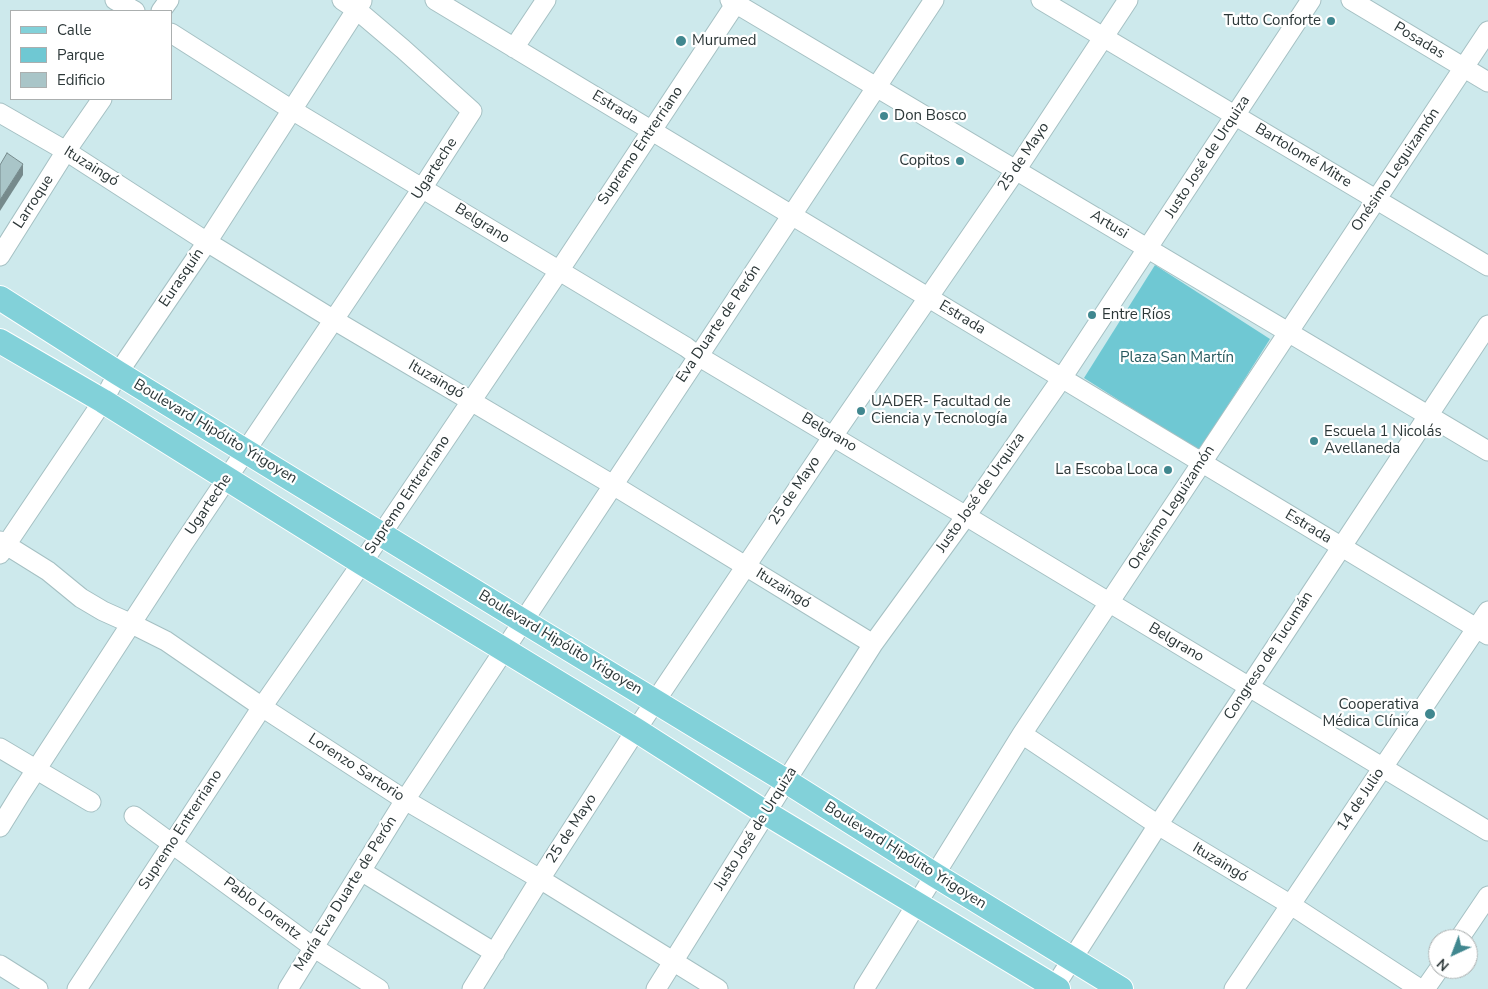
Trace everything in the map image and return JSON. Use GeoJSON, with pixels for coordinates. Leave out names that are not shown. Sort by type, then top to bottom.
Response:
{"type":"FeatureCollection","features":[{"type":"Feature","properties":{"kind":"main road","name":"Boulevard Hipólito Yrigoyen"},"geometry":{"type":"LineString","coordinates":[[0,298],[118,373],[786,781],[1120,989]]}},
{"type":"Feature","properties":{"kind":"main road"},"geometry":{"type":"LineString","coordinates":[[0,341],[103,402],[636,730],[766,813],[918,903],[1055,988]]}},
{"type":"Feature","properties":{"kind":"street"},"geometry":{"type":"LineString","coordinates":[[116,0],[133,10]]}},
{"type":"Feature","properties":{"kind":"street","name":"Estrada"},"geometry":{"type":"LineString","coordinates":[[435,0],[1482,632]]}},
{"type":"Feature","properties":{"kind":"street"},"geometry":{"type":"LineString","coordinates":[[514,48],[546,0]]}},
{"type":"Feature","properties":{"kind":"street","name":"Eva Duarte de Perón"},"geometry":{"type":"LineString","coordinates":[[504,650],[934,0]]}},
{"type":"Feature","properties":{"kind":"street","name":"Bartolomé Mitre"},"geometry":{"type":"LineString","coordinates":[[1040,0],[1488,266]]}},
{"type":"Feature","properties":{"kind":"street","name":"25 de Mayo"},"geometry":{"type":"LineString","coordinates":[[472,989],[540,879],[655,701],[832,436],[1016,170],[1128,0]]}},
{"type":"Feature","properties":{"kind":"street","name":"Justo José de Urquiza"},"geometry":{"type":"LineString","coordinates":[[656,989],[874,644],[1062,378],[1311,0]]}},
{"type":"Feature","properties":{"kind":"street","name":"Posadas"},"geometry":{"type":"LineString","coordinates":[[1351,0],[1488,82]]}},
{"type":"Feature","properties":{"kind":"street","name":"Artusi"},"geometry":{"type":"LineString","coordinates":[[735,1],[1488,451]]}},
{"type":"Feature","properties":{"kind":"street","name":"Supremo Entrerriano"},"geometry":{"type":"LineString","coordinates":[[76,989],[262,706],[362,563],[559,271],[735,1]]}},
{"type":"Feature","properties":{"kind":"street","name":"Eurasquín"},"geometry":{"type":"LineString","coordinates":[[2,547],[103,402],[118,373],[207,242],[292,110],[354,3]]}},
{"type":"Feature","properties":{"kind":"street","name":"Ugarteche"},"geometry":{"type":"LineString","coordinates":[[0,827],[245,450],[334,320],[472,111],[354,3]]}},
{"type":"Feature","properties":{"kind":"street","name":"Onésimo Leguizamón"},"geometry":{"type":"LineString","coordinates":[[864,989],[1022,734],[1488,31]]}},
{"type":"Feature","properties":{"kind":"street","name":"Belgrano"},"geometry":{"type":"LineString","coordinates":[[172,34],[292,110],[423,187],[698,356],[1488,831]]}},
{"type":"Feature","properties":{"kind":"street","name":"Larroque"},"geometry":{"type":"LineString","coordinates":[[0,256],[66,151],[101,100]]}},
{"type":"Feature","properties":{"kind":"street","name":"Ituzaingó"},"geometry":{"type":"LineString","coordinates":[[0,113],[66,151],[207,242],[334,320],[613,485],[874,644]]}},
{"type":"Feature","properties":{"kind":"street","name":"Congreso de Tucumán"},"geometry":{"type":"LineString","coordinates":[[1055,988],[1158,825],[1488,325]]}},
{"type":"Feature","properties":{"kind":"street","name":"Lorenzo Sartorio"},"geometry":{"type":"LineString","coordinates":[[2,547],[48,571],[80,598],[166,641],[405,800],[540,879],[718,989]]}},
{"type":"Feature","properties":{"kind":"street","name":"14 de Julio"},"geometry":{"type":"LineString","coordinates":[[1234,989],[1383,767],[1482,632],[1488,611]]}},
{"type":"Feature","properties":{"kind":"street","name":"María Eva Duarte de Perón"},"geometry":{"type":"LineString","coordinates":[[288,989],[405,800],[504,650]]}},
{"type":"Feature","properties":{"kind":"street","name":"Ituzaingó"},"geometry":{"type":"LineString","coordinates":[[1022,734],[1158,825],[1290,905],[1420,989]]}},
{"type":"Feature","properties":{"kind":"street"},"geometry":{"type":"LineString","coordinates":[[0,748],[91,802]]}},
{"type":"Feature","properties":{"kind":"street","name":"Pablo Lorentz"},"geometry":{"type":"LineString","coordinates":[[134,816],[313,947],[380,989]]}},
{"type":"Feature","properties":{"kind":"street"},"geometry":{"type":"LineString","coordinates":[[361,870],[495,953]]}},
{"type":"Feature","properties":{"kind":"street"},"geometry":{"type":"LineString","coordinates":[[1466,929],[1488,896]]}},
{"type":"Feature","properties":{"kind":"street"},"geometry":{"type":"LineString","coordinates":[[0,965],[38,989]]}},
{"type":"Feature","properties":{"kind":"green space","name":"Plaza San Martín"},"geometry":{"type":"Polygon","coordinates":[[[1155,265],[1270,339],[1199,451],[1084,378],[1155,265]]]}},
{"type":"Feature","properties":{"kind":"building"},"geometry":{"type":"Polygon","coordinates":[[[7,153],[23,164],[0,200],[0,165],[7,153]]]}},
{"type":"Feature","properties":{"kind":"place","name":"Tutto Conforte"},"geometry":{"type":"Point","coordinates":[1331,21]}},
{"type":"Feature","properties":{"kind":"place","name":"Murumed"},"geometry":{"type":"Point","coordinates":[681,41]}},
{"type":"Feature","properties":{"kind":"place","name":"Don Bosco"},"geometry":{"type":"Point","coordinates":[884,116]}},
{"type":"Feature","properties":{"kind":"place","name":"Copitos"},"geometry":{"type":"Point","coordinates":[960,161]}},
{"type":"Feature","properties":{"kind":"place","name":"Entre Ríos"},"geometry":{"type":"Point","coordinates":[1092,315]}},
{"type":"Feature","properties":{"kind":"place","name":"UADER- Facultad de Ciencia y Tecnología"},"geometry":{"type":"Point","coordinates":[861,411]}},
{"type":"Feature","properties":{"kind":"place","name":"Escuela 1 Nicolás Avellaneda"},"geometry":{"type":"Point","coordinates":[1314,441]}},
{"type":"Feature","properties":{"kind":"place","name":"La Escoba Loca"},"geometry":{"type":"Point","coordinates":[1168,470]}},
{"type":"Feature","properties":{"kind":"place","name":"Cooperativa Médica Clínica"},"geometry":{"type":"Point","coordinates":[1430,714]}}]}
